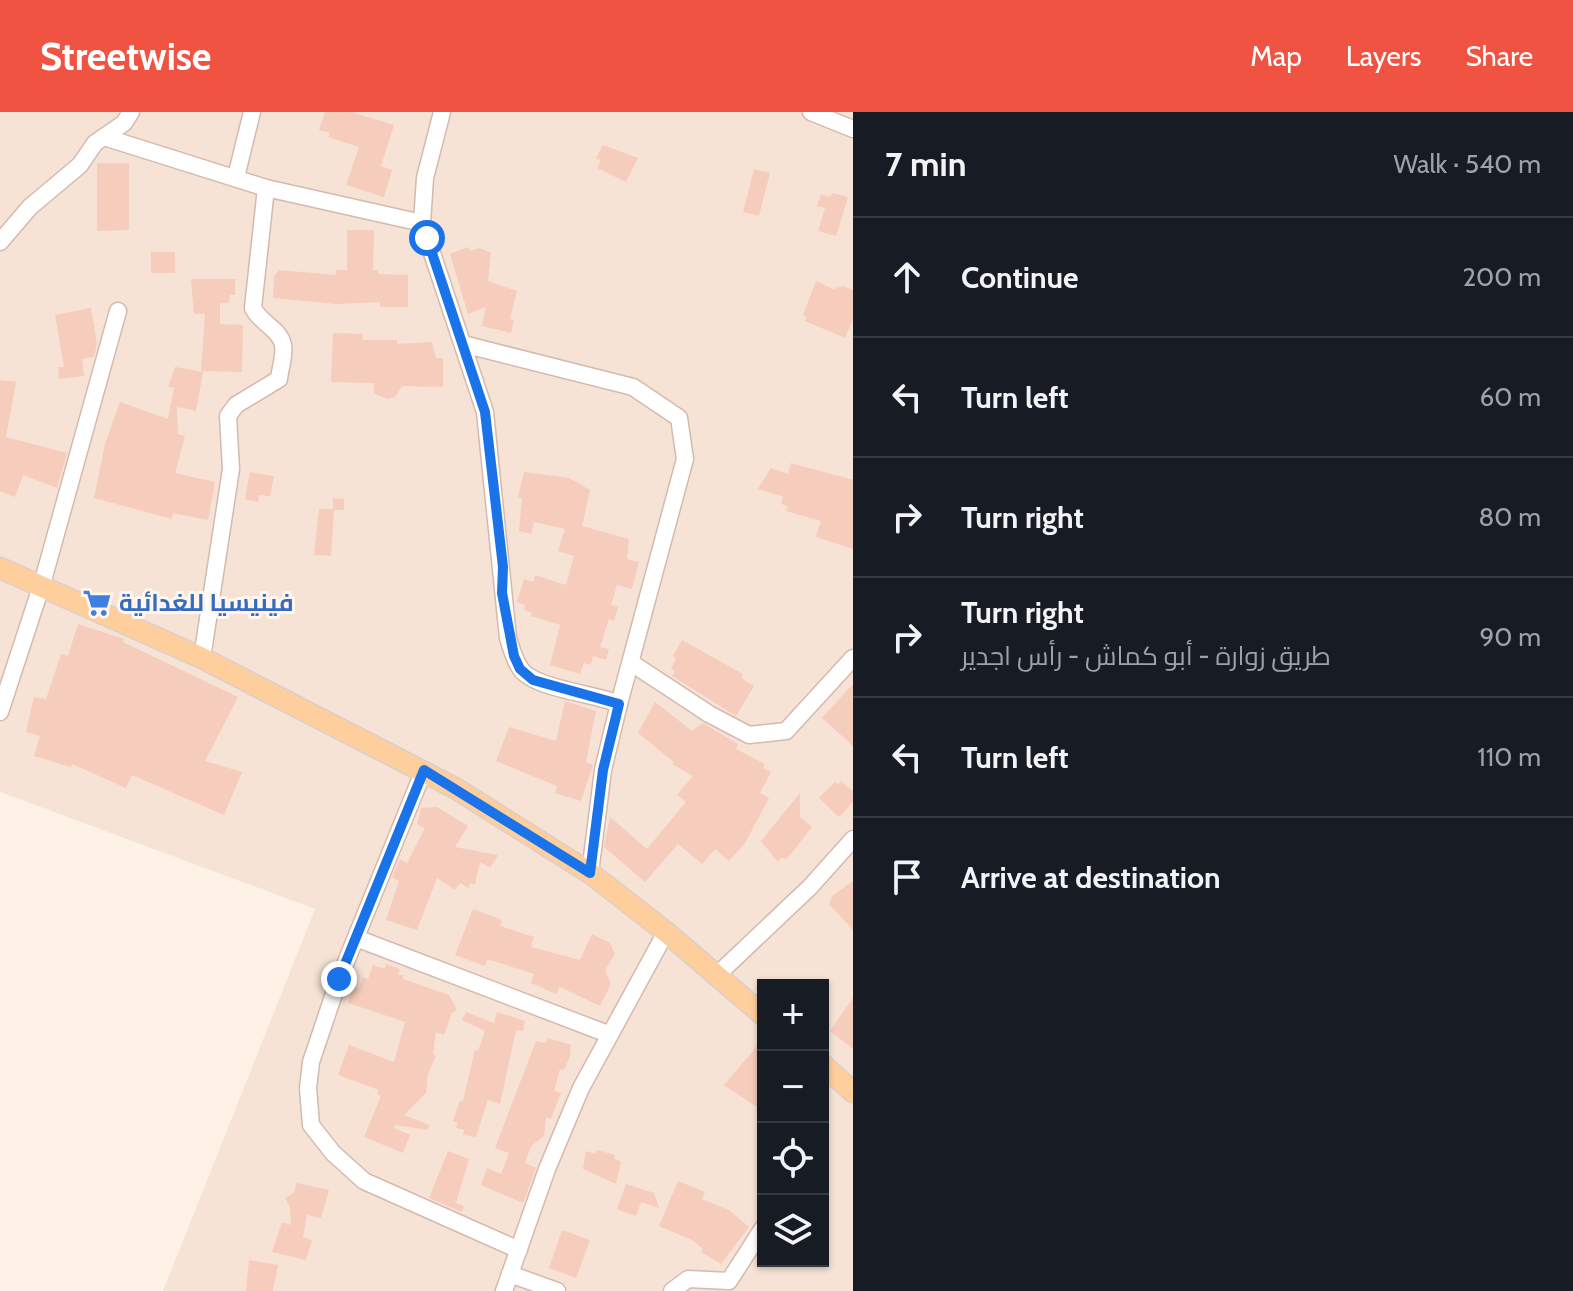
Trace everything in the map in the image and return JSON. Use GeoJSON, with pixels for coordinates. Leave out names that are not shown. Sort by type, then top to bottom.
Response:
{"type":"FeatureCollection","features":[{"type":"Feature","properties":{"kind":"main road"},"geometry":{"type":"LineString","coordinates":[[0,568],[42,584],[202,658],[424,770],[590,873],[666,932],[757,1010]]}},
{"type":"Feature","properties":{"kind":"main road"},"geometry":{"type":"LineString","coordinates":[[829,1071],[853,1092]]}},
{"type":"Feature","properties":{"kind":"street"},"geometry":{"type":"LineString","coordinates":[[0,242],[30,207],[80,165],[95,143],[124,123],[131,112]]}},
{"type":"Feature","properties":{"kind":"street"},"geometry":{"type":"LineString","coordinates":[[236,177],[252,112]]}},
{"type":"Feature","properties":{"kind":"street"},"geometry":{"type":"LineString","coordinates":[[442,112],[425,178],[422,223],[485,412],[503,567],[502,593],[514,656],[520,669],[533,680],[619,704]]}},
{"type":"Feature","properties":{"kind":"street"},"geometry":{"type":"LineString","coordinates":[[811,112],[853,129]]}},
{"type":"Feature","properties":{"kind":"street"},"geometry":{"type":"LineString","coordinates":[[104,137],[266,188],[422,223]]}},
{"type":"Feature","properties":{"kind":"street"},"geometry":{"type":"LineString","coordinates":[[202,658],[231,469],[228,416],[236,405],[279,379],[283,345],[278,335],[257,318],[253,308],[266,188]]}},
{"type":"Feature","properties":{"kind":"street"},"geometry":{"type":"LineString","coordinates":[[0,712],[42,584],[118,311]]}},
{"type":"Feature","properties":{"kind":"street"},"geometry":{"type":"LineString","coordinates":[[463,344],[633,387],[679,418],[685,459],[603,770],[590,873]]}},
{"type":"Feature","properties":{"kind":"street"},"geometry":{"type":"LineString","coordinates":[[633,664],[709,714],[749,735],[786,731],[853,658]]}},
{"type":"Feature","properties":{"kind":"street"},"geometry":{"type":"LineString","coordinates":[[424,770],[356,938],[311,1062],[308,1088],[311,1125],[333,1153],[364,1181],[519,1250]]}},
{"type":"Feature","properties":{"kind":"street"},"geometry":{"type":"LineString","coordinates":[[716,976],[810,887],[853,839]]}},
{"type":"Feature","properties":{"kind":"street"},"geometry":{"type":"LineString","coordinates":[[504,1291],[553,1155],[608,1034],[666,932]]}},
{"type":"Feature","properties":{"kind":"street"},"geometry":{"type":"LineString","coordinates":[[356,938],[608,1034]]}},
{"type":"Feature","properties":{"kind":"street"},"geometry":{"type":"LineString","coordinates":[[672,1291],[688,1279],[729,1281],[757,1237]]}},
{"type":"Feature","properties":{"kind":"street"},"geometry":{"type":"LineString","coordinates":[[510,1274],[557,1291]]}},
{"type":"Feature","properties":{"kind":"shaded area"},"geometry":{"type":"Polygon","coordinates":[[[0,112],[853,112],[853,1291],[163,1291],[315,909],[0,792],[0,112]]]}},
{"type":"Feature","properties":{"kind":"building"},"geometry":{"type":"Polygon","coordinates":[[[325,112],[351,112],[394,125],[381,166],[392,170],[384,197],[346,185],[359,147],[328,137],[330,133],[319,130],[325,112]]]}},
{"type":"Feature","properties":{"kind":"building"},"geometry":{"type":"Polygon","coordinates":[[[603,145],[638,158],[626,182],[597,168],[601,160],[596,158],[603,145]]]}},
{"type":"Feature","properties":{"kind":"building"},"geometry":{"type":"Polygon","coordinates":[[[97,163],[129,163],[129,230],[97,231],[97,163]]]}},
{"type":"Feature","properties":{"kind":"building"},"geometry":{"type":"Polygon","coordinates":[[[754,169],[770,173],[759,216],[743,212],[754,169]]]}},
{"type":"Feature","properties":{"kind":"building"},"geometry":{"type":"Polygon","coordinates":[[[833,193],[848,197],[836,236],[818,231],[825,208],[817,206],[821,194],[830,197],[833,193]]]}},
{"type":"Feature","properties":{"kind":"building"},"geometry":{"type":"Polygon","coordinates":[[[347,230],[374,230],[373,270],[378,270],[378,274],[408,275],[408,307],[380,307],[380,302],[336,304],[273,298],[274,276],[279,270],[336,275],[336,270],[347,270],[347,230]]]}},
{"type":"Feature","properties":{"kind":"building"},"geometry":{"type":"Polygon","coordinates":[[[468,247],[470,251],[480,248],[491,253],[488,281],[517,291],[510,319],[514,320],[511,333],[482,326],[486,307],[468,314],[450,254],[468,247]]]}},
{"type":"Feature","properties":{"kind":"building"},"geometry":{"type":"Polygon","coordinates":[[[151,252],[175,252],[175,273],[151,273],[151,252]]]}},
{"type":"Feature","properties":{"kind":"building"},"geometry":{"type":"Polygon","coordinates":[[[191,279],[235,279],[235,295],[230,295],[229,303],[220,303],[220,324],[243,325],[242,372],[201,371],[205,314],[194,314],[191,279]]]}},
{"type":"Feature","properties":{"kind":"building"},"geometry":{"type":"Polygon","coordinates":[[[816,281],[833,289],[843,286],[853,290],[853,319],[845,338],[805,321],[807,317],[803,315],[816,281]]]}},
{"type":"Feature","properties":{"kind":"building"},"geometry":{"type":"Polygon","coordinates":[[[91,308],[97,344],[94,357],[82,359],[84,376],[59,379],[58,367],[64,367],[55,315],[91,308]]]}},
{"type":"Feature","properties":{"kind":"building"},"geometry":{"type":"Polygon","coordinates":[[[333,333],[363,334],[362,340],[397,340],[397,344],[432,342],[436,358],[443,358],[443,387],[402,386],[395,397],[387,399],[374,393],[374,383],[331,382],[333,333]]]}},
{"type":"Feature","properties":{"kind":"building"},"geometry":{"type":"Polygon","coordinates":[[[175,367],[203,372],[196,411],[177,407],[178,434],[185,436],[175,473],[215,482],[208,520],[173,513],[172,519],[94,498],[105,444],[120,402],[168,419],[174,388],[168,387],[175,367]]]}},
{"type":"Feature","properties":{"kind":"building"},"geometry":{"type":"Polygon","coordinates":[[[0,380],[16,382],[6,437],[67,453],[57,488],[23,475],[15,497],[0,491],[0,380]]]}},
{"type":"Feature","properties":{"kind":"building"},"geometry":{"type":"Polygon","coordinates":[[[791,463],[853,480],[853,549],[816,537],[821,521],[786,511],[788,506],[781,504],[783,497],[758,489],[771,468],[788,474],[791,463]]]}},
{"type":"Feature","properties":{"kind":"building"},"geometry":{"type":"Polygon","coordinates":[[[250,472],[274,476],[270,496],[259,495],[258,502],[245,499],[250,472]]]}},
{"type":"Feature","properties":{"kind":"building"},"geometry":{"type":"Polygon","coordinates":[[[524,472],[569,478],[590,490],[582,526],[629,539],[627,559],[639,562],[632,589],[617,585],[611,605],[618,607],[614,621],[609,619],[600,647],[609,649],[606,660],[593,656],[591,665],[584,663],[580,674],[550,665],[560,625],[531,616],[532,613],[524,610],[525,605],[517,602],[524,579],[533,582],[535,575],[566,585],[574,556],[558,551],[565,529],[534,522],[531,534],[519,531],[522,498],[518,497],[524,472]]]}},
{"type":"Feature","properties":{"kind":"building"},"geometry":{"type":"Polygon","coordinates":[[[333,498],[344,499],[344,510],[334,510],[331,556],[314,555],[319,509],[333,509],[333,498]]]}},
{"type":"Feature","properties":{"kind":"building"},"geometry":{"type":"Polygon","coordinates":[[[78,624],[124,639],[123,642],[238,697],[205,761],[242,772],[224,815],[132,775],[126,788],[72,764],[71,767],[34,756],[40,736],[26,732],[34,697],[46,699],[61,654],[68,656],[78,624]]]}},
{"type":"Feature","properties":{"kind":"building"},"geometry":{"type":"Polygon","coordinates":[[[682,640],[743,674],[741,678],[754,686],[736,716],[672,676],[675,671],[671,669],[676,658],[673,656],[682,640]]]}},
{"type":"Feature","properties":{"kind":"building"},"geometry":{"type":"Polygon","coordinates":[[[853,684],[853,746],[822,718],[853,684]]]}},
{"type":"Feature","properties":{"kind":"building"},"geometry":{"type":"Polygon","coordinates":[[[565,701],[596,711],[586,762],[593,765],[581,801],[555,793],[557,786],[496,761],[509,727],[556,741],[565,701]]]}},
{"type":"Feature","properties":{"kind":"building"},"geometry":{"type":"Polygon","coordinates":[[[655,702],[692,731],[703,723],[738,744],[736,749],[765,764],[763,768],[771,772],[760,793],[769,798],[745,843],[729,861],[715,849],[702,864],[678,844],[645,882],[604,847],[610,817],[647,849],[686,802],[677,795],[693,776],[672,764],[674,762],[638,733],[655,702]]]}},
{"type":"Feature","properties":{"kind":"building"},"geometry":{"type":"Polygon","coordinates":[[[841,781],[853,791],[853,802],[839,817],[819,798],[835,782],[838,784],[841,781]]]}},
{"type":"Feature","properties":{"kind":"building"},"geometry":{"type":"Polygon","coordinates":[[[800,793],[800,817],[812,827],[787,859],[781,858],[778,862],[761,841],[800,793]]]}},
{"type":"Feature","properties":{"kind":"building"},"geometry":{"type":"Polygon","coordinates":[[[437,807],[468,826],[455,847],[498,855],[490,868],[480,862],[475,884],[470,883],[469,888],[460,883],[455,890],[437,878],[417,930],[386,920],[399,881],[392,877],[400,859],[407,863],[425,828],[417,824],[421,808],[437,807]]]}},
{"type":"Feature","properties":{"kind":"building"},"geometry":{"type":"Polygon","coordinates":[[[853,881],[853,930],[829,904],[832,896],[853,881]]]}},
{"type":"Feature","properties":{"kind":"building"},"geometry":{"type":"Polygon","coordinates":[[[473,909],[502,920],[500,926],[534,937],[531,947],[580,960],[592,934],[610,943],[615,954],[605,970],[611,984],[600,1006],[560,987],[556,994],[531,983],[534,974],[487,959],[485,966],[455,955],[473,909]]]}},
{"type":"Feature","properties":{"kind":"building"},"geometry":{"type":"Polygon","coordinates":[[[386,964],[400,969],[398,975],[403,975],[403,979],[449,995],[457,1010],[452,1013],[444,1035],[436,1032],[433,1054],[436,1056],[428,1073],[426,1093],[404,1115],[429,1125],[428,1130],[395,1125],[394,1128],[410,1135],[403,1153],[364,1137],[381,1096],[377,1094],[379,1090],[338,1075],[349,1045],[394,1062],[405,1022],[348,1003],[353,986],[359,988],[363,977],[368,979],[373,965],[385,969],[386,964]]]}},
{"type":"Feature","properties":{"kind":"building"},"geometry":{"type":"Polygon","coordinates":[[[853,998],[853,1049],[830,1031],[853,998]]]}},
{"type":"Feature","properties":{"kind":"building"},"geometry":{"type":"Polygon","coordinates":[[[466,1012],[494,1023],[497,1012],[525,1021],[523,1031],[516,1030],[500,1104],[488,1100],[476,1137],[463,1135],[464,1130],[456,1128],[458,1123],[453,1121],[460,1100],[463,1101],[475,1050],[478,1051],[485,1031],[462,1020],[466,1012]]]}},
{"type":"Feature","properties":{"kind":"building"},"geometry":{"type":"Polygon","coordinates":[[[548,1038],[571,1045],[570,1056],[564,1070],[560,1069],[554,1091],[561,1093],[551,1119],[546,1117],[544,1136],[531,1146],[525,1163],[536,1168],[523,1203],[481,1185],[487,1168],[501,1174],[509,1153],[495,1148],[536,1041],[545,1043],[548,1038]]]}},
{"type":"Feature","properties":{"kind":"building"},"geometry":{"type":"Polygon","coordinates":[[[757,1046],[757,1107],[724,1085],[757,1046]]]}},
{"type":"Feature","properties":{"kind":"building"},"geometry":{"type":"Polygon","coordinates":[[[597,1150],[615,1155],[614,1158],[621,1162],[616,1184],[583,1169],[586,1151],[595,1154],[597,1150]]]}},
{"type":"Feature","properties":{"kind":"building"},"geometry":{"type":"Polygon","coordinates":[[[448,1151],[469,1159],[456,1203],[464,1206],[462,1212],[429,1198],[448,1151]]]}},
{"type":"Feature","properties":{"kind":"building"},"geometry":{"type":"Polygon","coordinates":[[[678,1181],[705,1192],[702,1199],[729,1210],[749,1227],[721,1264],[701,1252],[703,1249],[694,1241],[659,1226],[678,1181]]]}},
{"type":"Feature","properties":{"kind":"building"},"geometry":{"type":"Polygon","coordinates":[[[296,1183],[329,1190],[321,1218],[307,1215],[303,1237],[312,1240],[306,1260],[272,1252],[282,1222],[291,1225],[290,1207],[285,1198],[295,1192],[296,1183]]]}},
{"type":"Feature","properties":{"kind":"building"},"geometry":{"type":"Polygon","coordinates":[[[626,1184],[654,1193],[659,1208],[641,1202],[636,1216],[617,1209],[626,1184]]]}},
{"type":"Feature","properties":{"kind":"building"},"geometry":{"type":"Polygon","coordinates":[[[562,1230],[590,1240],[576,1278],[549,1268],[562,1230]]]}},
{"type":"Feature","properties":{"kind":"building"},"geometry":{"type":"Polygon","coordinates":[[[249,1260],[278,1265],[273,1291],[246,1291],[249,1260]]]}},
{"type":"Feature","properties":{"kind":"place","name":"فينيسيا للغدائية"},"geometry":{"type":"Point","coordinates":[97,603]}},
{"type":"Feature","properties":{"kind":"route"},"geometry":{"type":"LineString","coordinates":[[339,979],[424,770],[590,873],[603,770],[619,704],[602,696],[533,680],[520,669],[514,656],[508,638],[502,593],[503,567],[485,412],[427,238]]}}]}
